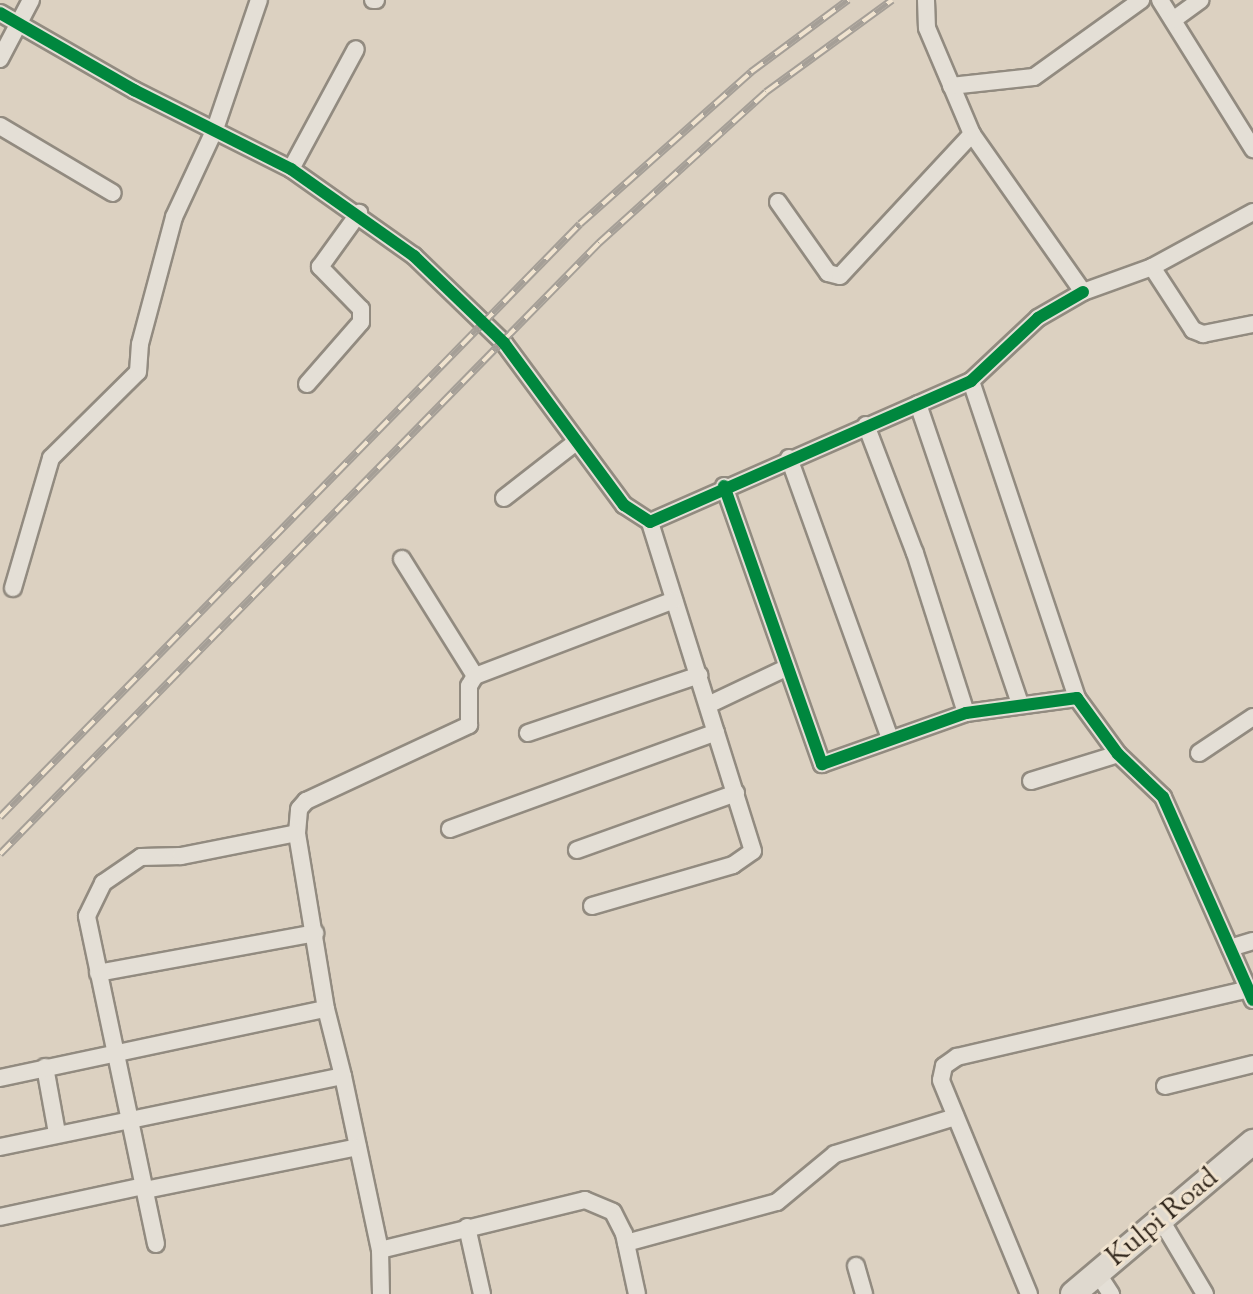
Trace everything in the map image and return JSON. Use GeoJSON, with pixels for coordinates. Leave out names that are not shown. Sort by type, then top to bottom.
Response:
{"type":"FeatureCollection","features":[{"type":"Feature","properties":{"kind":"main road","name":"Kulpi Road"},"geometry":{"type":"LineString","coordinates":[[1073,1294],[1104,1284],[1161,1220],[1253,1142]]}},
{"type":"Feature","properties":{"kind":"street"},"geometry":{"type":"LineString","coordinates":[[0,59],[31,0]]}},
{"type":"Feature","properties":{"kind":"street"},"geometry":{"type":"LineString","coordinates":[[13,588],[51,458],[138,372],[140,344],[174,217],[215,129],[259,0]]}},
{"type":"Feature","properties":{"kind":"street"},"geometry":{"type":"LineString","coordinates":[[926,0],[927,28],[972,134],[1083,292]]}},
{"type":"Feature","properties":{"kind":"street"},"geometry":{"type":"LineString","coordinates":[[951,86],[1034,77],[1141,0]]}},
{"type":"Feature","properties":{"kind":"street"},"geometry":{"type":"LineString","coordinates":[[1160,0],[1253,149]]}},
{"type":"Feature","properties":{"kind":"street"},"geometry":{"type":"LineString","coordinates":[[1173,20],[1201,0]]}},
{"type":"Feature","properties":{"kind":"street"},"geometry":{"type":"LineString","coordinates":[[0,13],[291,169],[359,213],[486,323],[624,505],[650,522],[753,842],[748,858],[592,906]]}},
{"type":"Feature","properties":{"kind":"street"},"geometry":{"type":"LineString","coordinates":[[291,169],[356,49]]}},
{"type":"Feature","properties":{"kind":"street"},"geometry":{"type":"LineString","coordinates":[[0,126],[113,193]]}},
{"type":"Feature","properties":{"kind":"street"},"geometry":{"type":"LineString","coordinates":[[778,202],[828,273],[840,276],[972,134]]}},
{"type":"Feature","properties":{"kind":"street"},"geometry":{"type":"LineString","coordinates":[[650,522],[724,486],[971,381],[1038,318],[1083,292],[1152,267],[1253,212]]}},
{"type":"Feature","properties":{"kind":"street"},"geometry":{"type":"LineString","coordinates":[[307,384],[361,322],[361,309],[320,267],[359,213]]}},
{"type":"Feature","properties":{"kind":"street"},"geometry":{"type":"LineString","coordinates":[[1152,267],[1193,330],[1203,334],[1253,324]]}},
{"type":"Feature","properties":{"kind":"street"},"geometry":{"type":"LineString","coordinates":[[971,381],[1077,698],[1118,754],[1163,797],[1251,994],[957,1057],[944,1066],[941,1080],[1029,1294]]}},
{"type":"Feature","properties":{"kind":"street"},"geometry":{"type":"LineString","coordinates":[[918,404],[1020,704]]}},
{"type":"Feature","properties":{"kind":"street"},"geometry":{"type":"LineString","coordinates":[[866,425],[915,553],[966,713]]}},
{"type":"Feature","properties":{"kind":"street"},"geometry":{"type":"LineString","coordinates":[[504,498],[576,442]]}},
{"type":"Feature","properties":{"kind":"street"},"geometry":{"type":"LineString","coordinates":[[789,458],[890,738]]}},
{"type":"Feature","properties":{"kind":"street"},"geometry":{"type":"LineString","coordinates":[[724,486],[822,764],[966,713],[1077,698]]}},
{"type":"Feature","properties":{"kind":"street"},"geometry":{"type":"LineString","coordinates":[[402,559],[475,676]]}},
{"type":"Feature","properties":{"kind":"street"},"geometry":{"type":"LineString","coordinates":[[381,1294],[380,1250],[326,1009],[297,833],[299,809],[306,801],[469,725],[469,686],[475,676],[674,600]]}},
{"type":"Feature","properties":{"kind":"street"},"geometry":{"type":"LineString","coordinates":[[708,705],[786,668]]}},
{"type":"Feature","properties":{"kind":"street"},"geometry":{"type":"LineString","coordinates":[[528,733],[699,675]]}},
{"type":"Feature","properties":{"kind":"street"},"geometry":{"type":"LineString","coordinates":[[1199,753],[1253,717]]}},
{"type":"Feature","properties":{"kind":"street"},"geometry":{"type":"LineString","coordinates":[[450,829],[716,732]]}},
{"type":"Feature","properties":{"kind":"street"},"geometry":{"type":"LineString","coordinates":[[1031,781],[1118,754]]}},
{"type":"Feature","properties":{"kind":"street"},"geometry":{"type":"LineString","coordinates":[[577,850],[736,793]]}},
{"type":"Feature","properties":{"kind":"street"},"geometry":{"type":"LineString","coordinates":[[156,1244],[113,1053],[87,916],[107,880],[141,857],[181,856],[297,833]]}},
{"type":"Feature","properties":{"kind":"street"},"geometry":{"type":"LineString","coordinates":[[98,973],[315,933]]}},
{"type":"Feature","properties":{"kind":"street"},"geometry":{"type":"LineString","coordinates":[[1230,948],[1253,941]]}},
{"type":"Feature","properties":{"kind":"street"},"geometry":{"type":"LineString","coordinates":[[0,1078],[326,1009]]}},
{"type":"Feature","properties":{"kind":"street"},"geometry":{"type":"LineString","coordinates":[[1165,1086],[1253,1064]]}},
{"type":"Feature","properties":{"kind":"street"},"geometry":{"type":"LineString","coordinates":[[45,1067],[57,1133]]}},
{"type":"Feature","properties":{"kind":"street"},"geometry":{"type":"LineString","coordinates":[[0,1147],[343,1076]]}},
{"type":"Feature","properties":{"kind":"street"},"geometry":{"type":"LineString","coordinates":[[626,1243],[777,1202],[835,1154],[955,1117]]}},
{"type":"Feature","properties":{"kind":"street"},"geometry":{"type":"LineString","coordinates":[[0,1217],[358,1147]]}},
{"type":"Feature","properties":{"kind":"street"},"geometry":{"type":"LineString","coordinates":[[380,1250],[585,1200],[613,1212],[626,1243],[637,1294]]}},
{"type":"Feature","properties":{"kind":"street"},"geometry":{"type":"LineString","coordinates":[[1161,1220],[1205,1294]]}},
{"type":"Feature","properties":{"kind":"street"},"geometry":{"type":"LineString","coordinates":[[467,1227],[482,1294]]}},
{"type":"Feature","properties":{"kind":"street"},"geometry":{"type":"LineString","coordinates":[[856,1266],[864,1294]]}},
{"type":"Feature","properties":{"kind":"railway"},"geometry":{"type":"LineString","coordinates":[[0,817],[580,224],[751,72],[848,0]]}},
{"type":"Feature","properties":{"kind":"railway"},"geometry":{"type":"LineString","coordinates":[[0,854],[599,243],[766,92],[892,0]]}},
{"type":"Feature","properties":{"kind":"cycle path"},"geometry":{"type":"LineString","coordinates":[[0,13],[134,90],[291,169],[414,256],[504,343],[624,505],[650,522],[971,381],[1038,318],[1083,292]]}},
{"type":"Feature","properties":{"kind":"cycle path"},"geometry":{"type":"LineString","coordinates":[[724,486],[822,764],[966,713],[1077,698],[1118,754],[1163,797],[1253,1000]]}}]}
